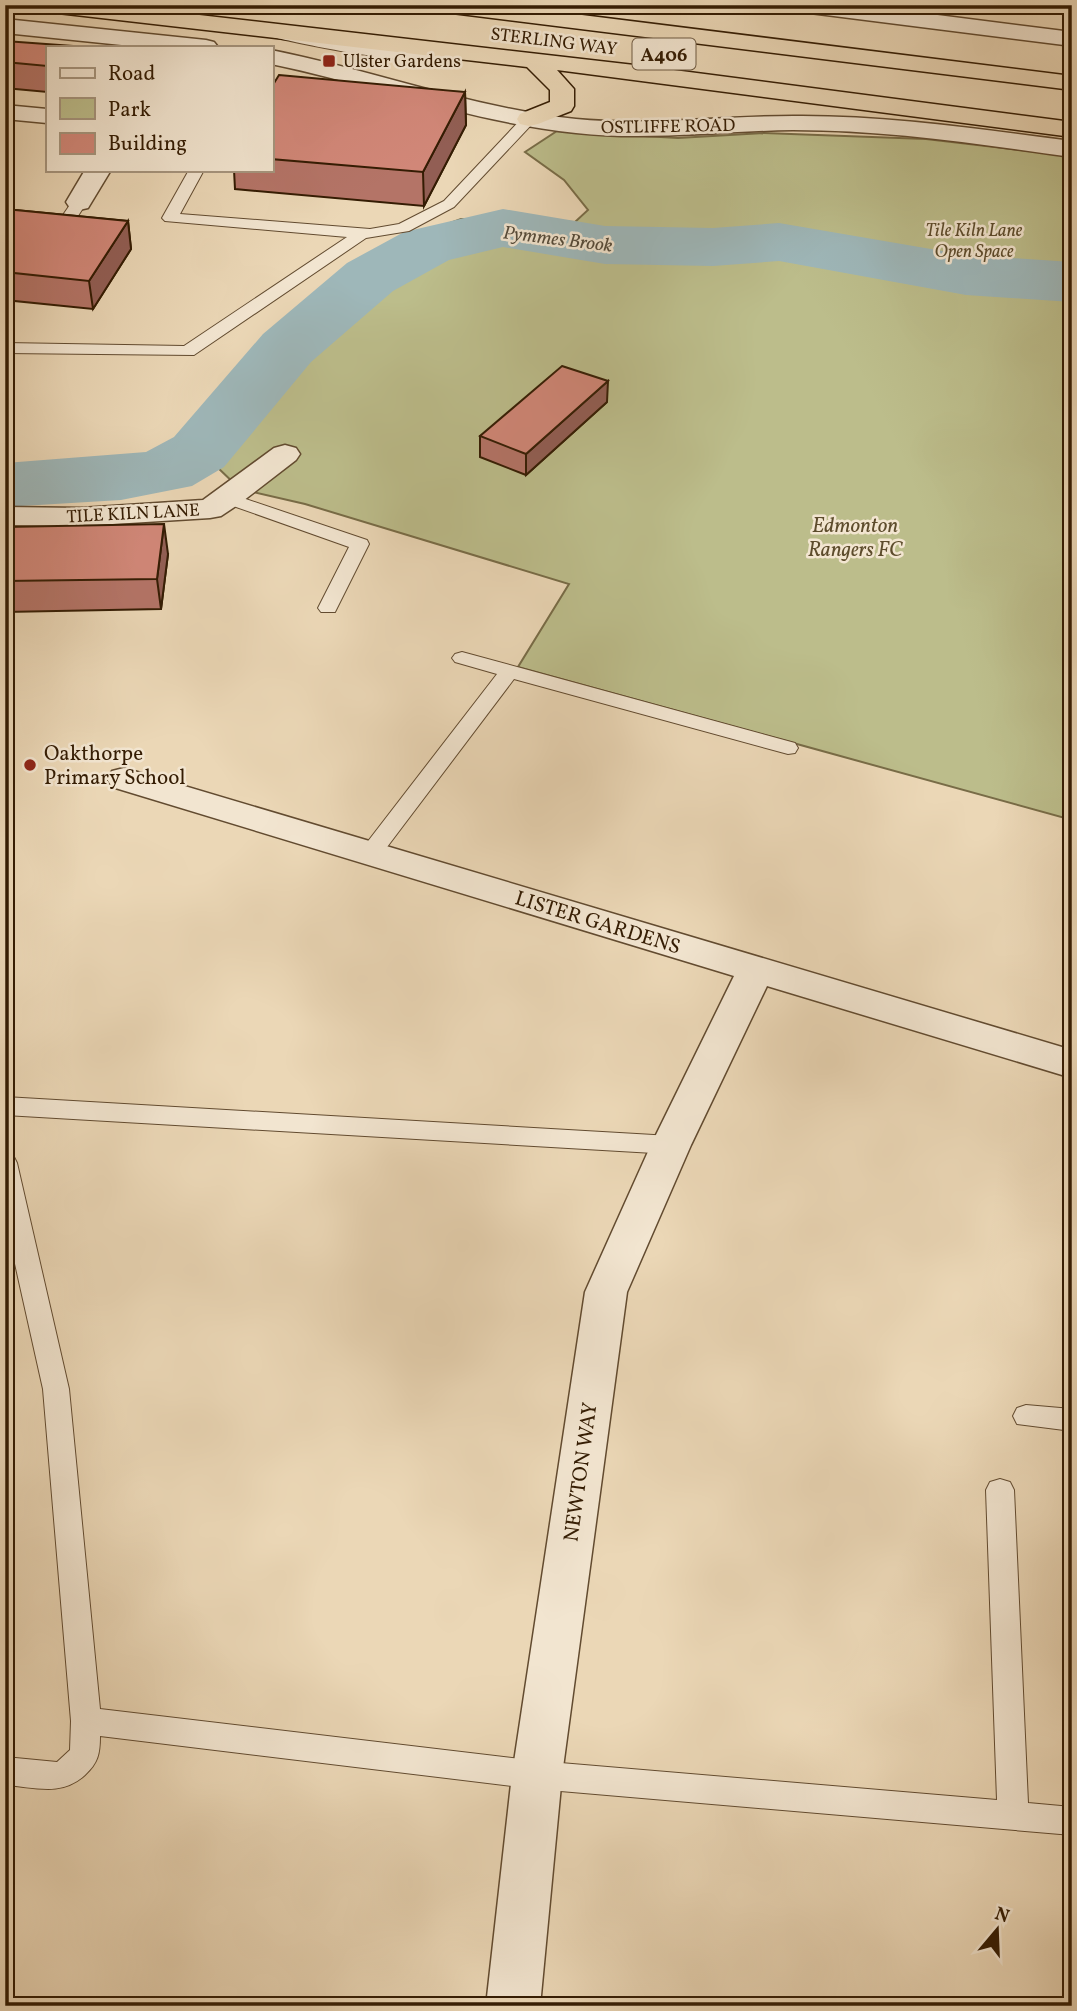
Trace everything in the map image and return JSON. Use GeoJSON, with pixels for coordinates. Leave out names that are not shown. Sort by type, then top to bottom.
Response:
{"type":"FeatureCollection","features":[{"type":"Feature","properties":{"kind":"highway","name":"A406"},"geometry":{"type":"LineString","coordinates":[[49,5],[534,60],[1072,130]]}},
{"type":"Feature","properties":{"kind":"highway","name":"STERLING WAY"},"geometry":{"type":"LineString","coordinates":[[244,5],[641,51],[981,95]]}},
{"type":"Feature","properties":{"kind":"highway","name":"STERLING WAY"},"geometry":{"type":"LineString","coordinates":[[444,5],[1072,83]]}},
{"type":"Feature","properties":{"kind":"highway","name":"A406"},"geometry":{"type":"LineString","coordinates":[[530,15],[697,22],[1072,59]]}},
{"type":"Feature","properties":{"kind":"highway"},"geometry":{"type":"LineString","coordinates":[[530,119],[562,106],[562,89],[534,60]]}},
{"type":"Feature","properties":{"kind":"street"},"geometry":{"type":"LineString","coordinates":[[802,5],[1072,39]]}},
{"type":"Feature","properties":{"kind":"street"},"geometry":{"type":"LineString","coordinates":[[5,26],[185,46]]}},
{"type":"Feature","properties":{"kind":"street","name":"OSTLIFFE ROAD"},"geometry":{"type":"LineString","coordinates":[[273,57],[530,119],[615,129],[793,123],[908,128],[1072,149]]}},
{"type":"Feature","properties":{"kind":"street"},"geometry":{"type":"LineString","coordinates":[[5,112],[46,116]]}},
{"type":"Feature","properties":{"kind":"street"},"geometry":{"type":"LineString","coordinates":[[79,202],[97,172]]}},
{"type":"Feature","properties":{"kind":"street","name":"TILE KILN LANE"},"geometry":{"type":"LineString","coordinates":[[5,516],[81,517],[210,509],[285,454]]}},
{"type":"Feature","properties":{"kind":"street","name":"LISTER GARDENS"},"geometry":{"type":"LineString","coordinates":[[124,779],[1072,1064]]}},
{"type":"Feature","properties":{"kind":"street","name":"NEWTON WAY"},"geometry":{"type":"LineString","coordinates":[[513,2006],[537,1775],[606,1292],[671,1145],[756,970]]}},
{"type":"Feature","properties":{"kind":"lane"},"geometry":{"type":"LineString","coordinates":[[195,172],[170,218],[362,234],[403,228],[449,204],[530,119]]}},
{"type":"Feature","properties":{"kind":"lane"},"geometry":{"type":"LineString","coordinates":[[5,225],[61,230],[79,202]]}},
{"type":"Feature","properties":{"kind":"lane"},"geometry":{"type":"LineString","coordinates":[[5,348],[188,351],[362,234]]}},
{"type":"Feature","properties":{"kind":"lane"},"geometry":{"type":"LineString","coordinates":[[228,498],[360,544],[328,608]]}},
{"type":"Feature","properties":{"kind":"lane"},"geometry":{"type":"LineString","coordinates":[[462,657],[788,748]]}},
{"type":"Feature","properties":{"kind":"lane"},"geometry":{"type":"LineString","coordinates":[[370,854],[510,671]]}},
{"type":"Feature","properties":{"kind":"lane"},"geometry":{"type":"LineString","coordinates":[[5,1106],[671,1145]]}},
{"type":"Feature","properties":{"kind":"lane"},"geometry":{"type":"LineString","coordinates":[[5,1163],[56,1390],[86,1721],[85,1756],[63,1776],[5,1771]]}},
{"type":"Feature","properties":{"kind":"lane"},"geometry":{"type":"LineString","coordinates":[[1026,1416],[1072,1420]]}},
{"type":"Feature","properties":{"kind":"lane"},"geometry":{"type":"LineString","coordinates":[[1000,1490],[1013,1814]]}},
{"type":"Feature","properties":{"kind":"lane"},"geometry":{"type":"LineString","coordinates":[[86,1721],[537,1775],[1072,1821]]}},
{"type":"Feature","properties":{"kind":"green space","name":"Edmonton Rangers FC"},"geometry":{"type":"Polygon","coordinates":[[[557,131],[678,138],[764,133],[926,139],[1072,156],[1072,820],[518,667],[569,584],[305,504],[240,489],[189,440],[273,335],[384,247],[461,219],[575,222],[588,210],[564,180],[525,152],[557,131]]]}},
{"type":"Feature","properties":{"kind":"building"},"geometry":{"type":"Polygon","coordinates":[[[5,41],[73,46],[46,46],[46,66],[5,62],[5,41]]]}},
{"type":"Feature","properties":{"kind":"building"},"geometry":{"type":"Polygon","coordinates":[[[279,75],[465,92],[423,172],[273,159],[273,85],[279,75]]]}},
{"type":"Feature","properties":{"kind":"building"},"geometry":{"type":"Polygon","coordinates":[[[5,209],[128,221],[89,281],[5,272],[5,209]]]}},
{"type":"Feature","properties":{"kind":"building"},"geometry":{"type":"Polygon","coordinates":[[[562,366],[608,381],[526,454],[480,436],[562,366]]]}},
{"type":"Feature","properties":{"kind":"building"},"geometry":{"type":"Polygon","coordinates":[[[164,524],[157,579],[5,581],[5,527],[164,524]]]}},
{"type":"Feature","properties":{"kind":"waterway","name":"Pymmes Brook"},"geometry":{"type":"LineString","coordinates":[[5,485],[121,478],[166,471],[199,452],[287,348],[370,277],[427,246],[503,228],[605,245],[713,247],[779,242],[966,275],[1072,282]]}},
{"type":"Feature","properties":{"kind":"place","name":"Ulster Gardens"},"geometry":{"type":"Point","coordinates":[329,61]}},
{"type":"Feature","properties":{"kind":"place","name":"Oakthorpe Primary School"},"geometry":{"type":"Point","coordinates":[30,765]}},
{"type":"Feature","properties":{"kind":"park label","name":"Tile Kiln Lane Open Space"},"geometry":{"type":"Point","coordinates":[974,240]}}]}
